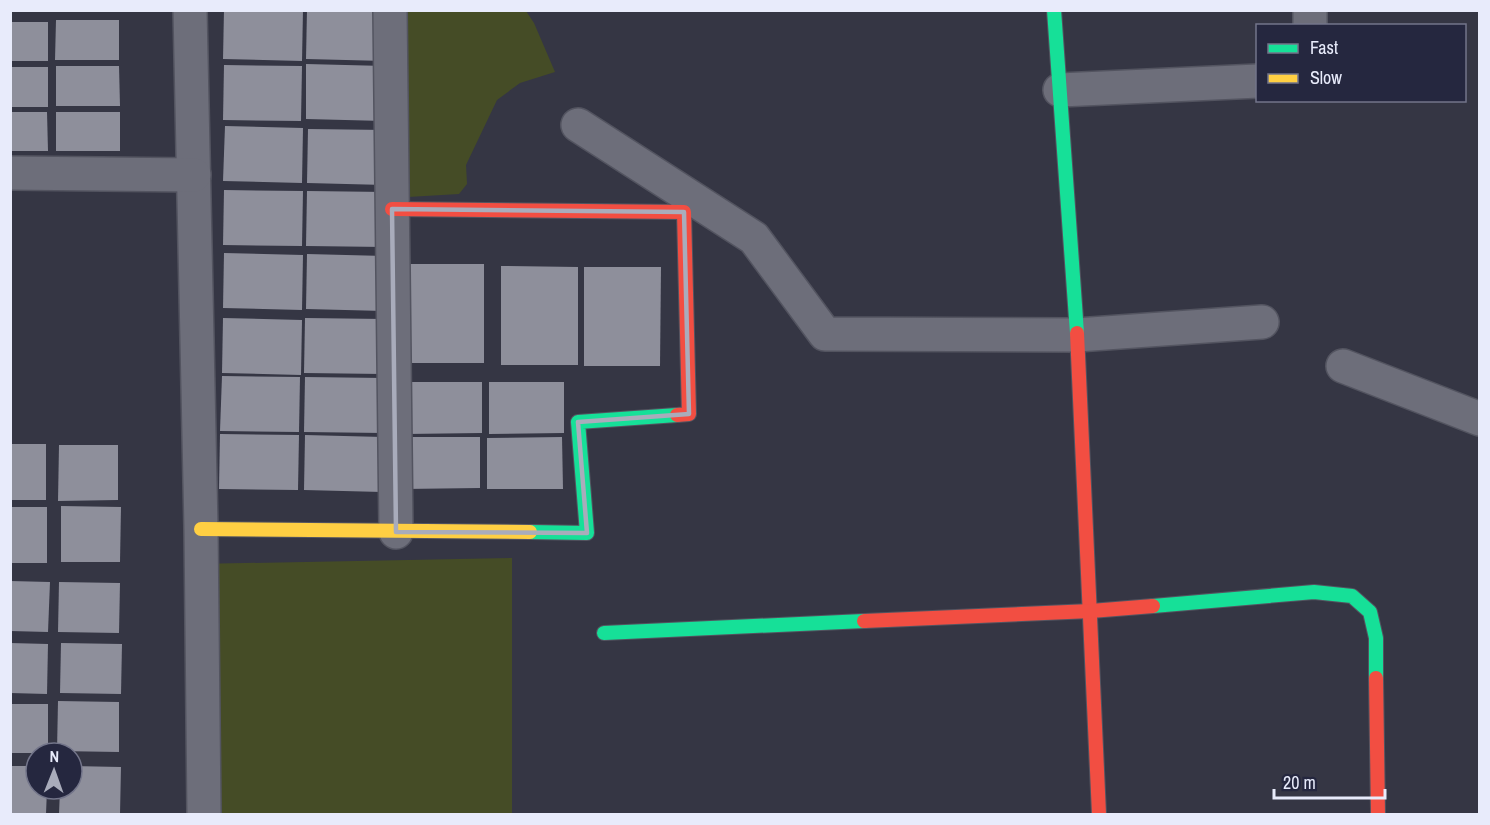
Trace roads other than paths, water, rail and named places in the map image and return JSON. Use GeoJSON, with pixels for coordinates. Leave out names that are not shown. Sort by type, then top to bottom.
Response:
{"type":"FeatureCollection","features":[{"type":"Feature","properties":{"kind":"street"},"geometry":{"type":"LineString","coordinates":[[190,10],[201,529],[204,814]]}},
{"type":"Feature","properties":{"kind":"street"},"geometry":{"type":"LineString","coordinates":[[390,10],[396,532]]}},
{"type":"Feature","properties":{"kind":"street"},"geometry":{"type":"LineString","coordinates":[[1054,10],[1077,334],[1099,814]]}},
{"type":"Feature","properties":{"kind":"street"},"geometry":{"type":"LineString","coordinates":[[1060,90],[1256,81]]}},
{"type":"Feature","properties":{"kind":"street"},"geometry":{"type":"LineString","coordinates":[[578,125],[754,238],[825,334],[1077,334],[1262,322]]}},
{"type":"Feature","properties":{"kind":"street"},"geometry":{"type":"LineString","coordinates":[[10,173],[194,175]]}},
{"type":"Feature","properties":{"kind":"street"},"geometry":{"type":"LineString","coordinates":[[201,529],[587,533],[578,422],[689,414],[684,212],[392,209]]}},
{"type":"Feature","properties":{"kind":"street"},"geometry":{"type":"LineString","coordinates":[[1343,366],[1479,419]]}},
{"type":"Feature","properties":{"kind":"street"},"geometry":{"type":"LineString","coordinates":[[604,633],[1091,611],[1314,592],[1352,596],[1371,612],[1376,639],[1378,814]]}}]}
